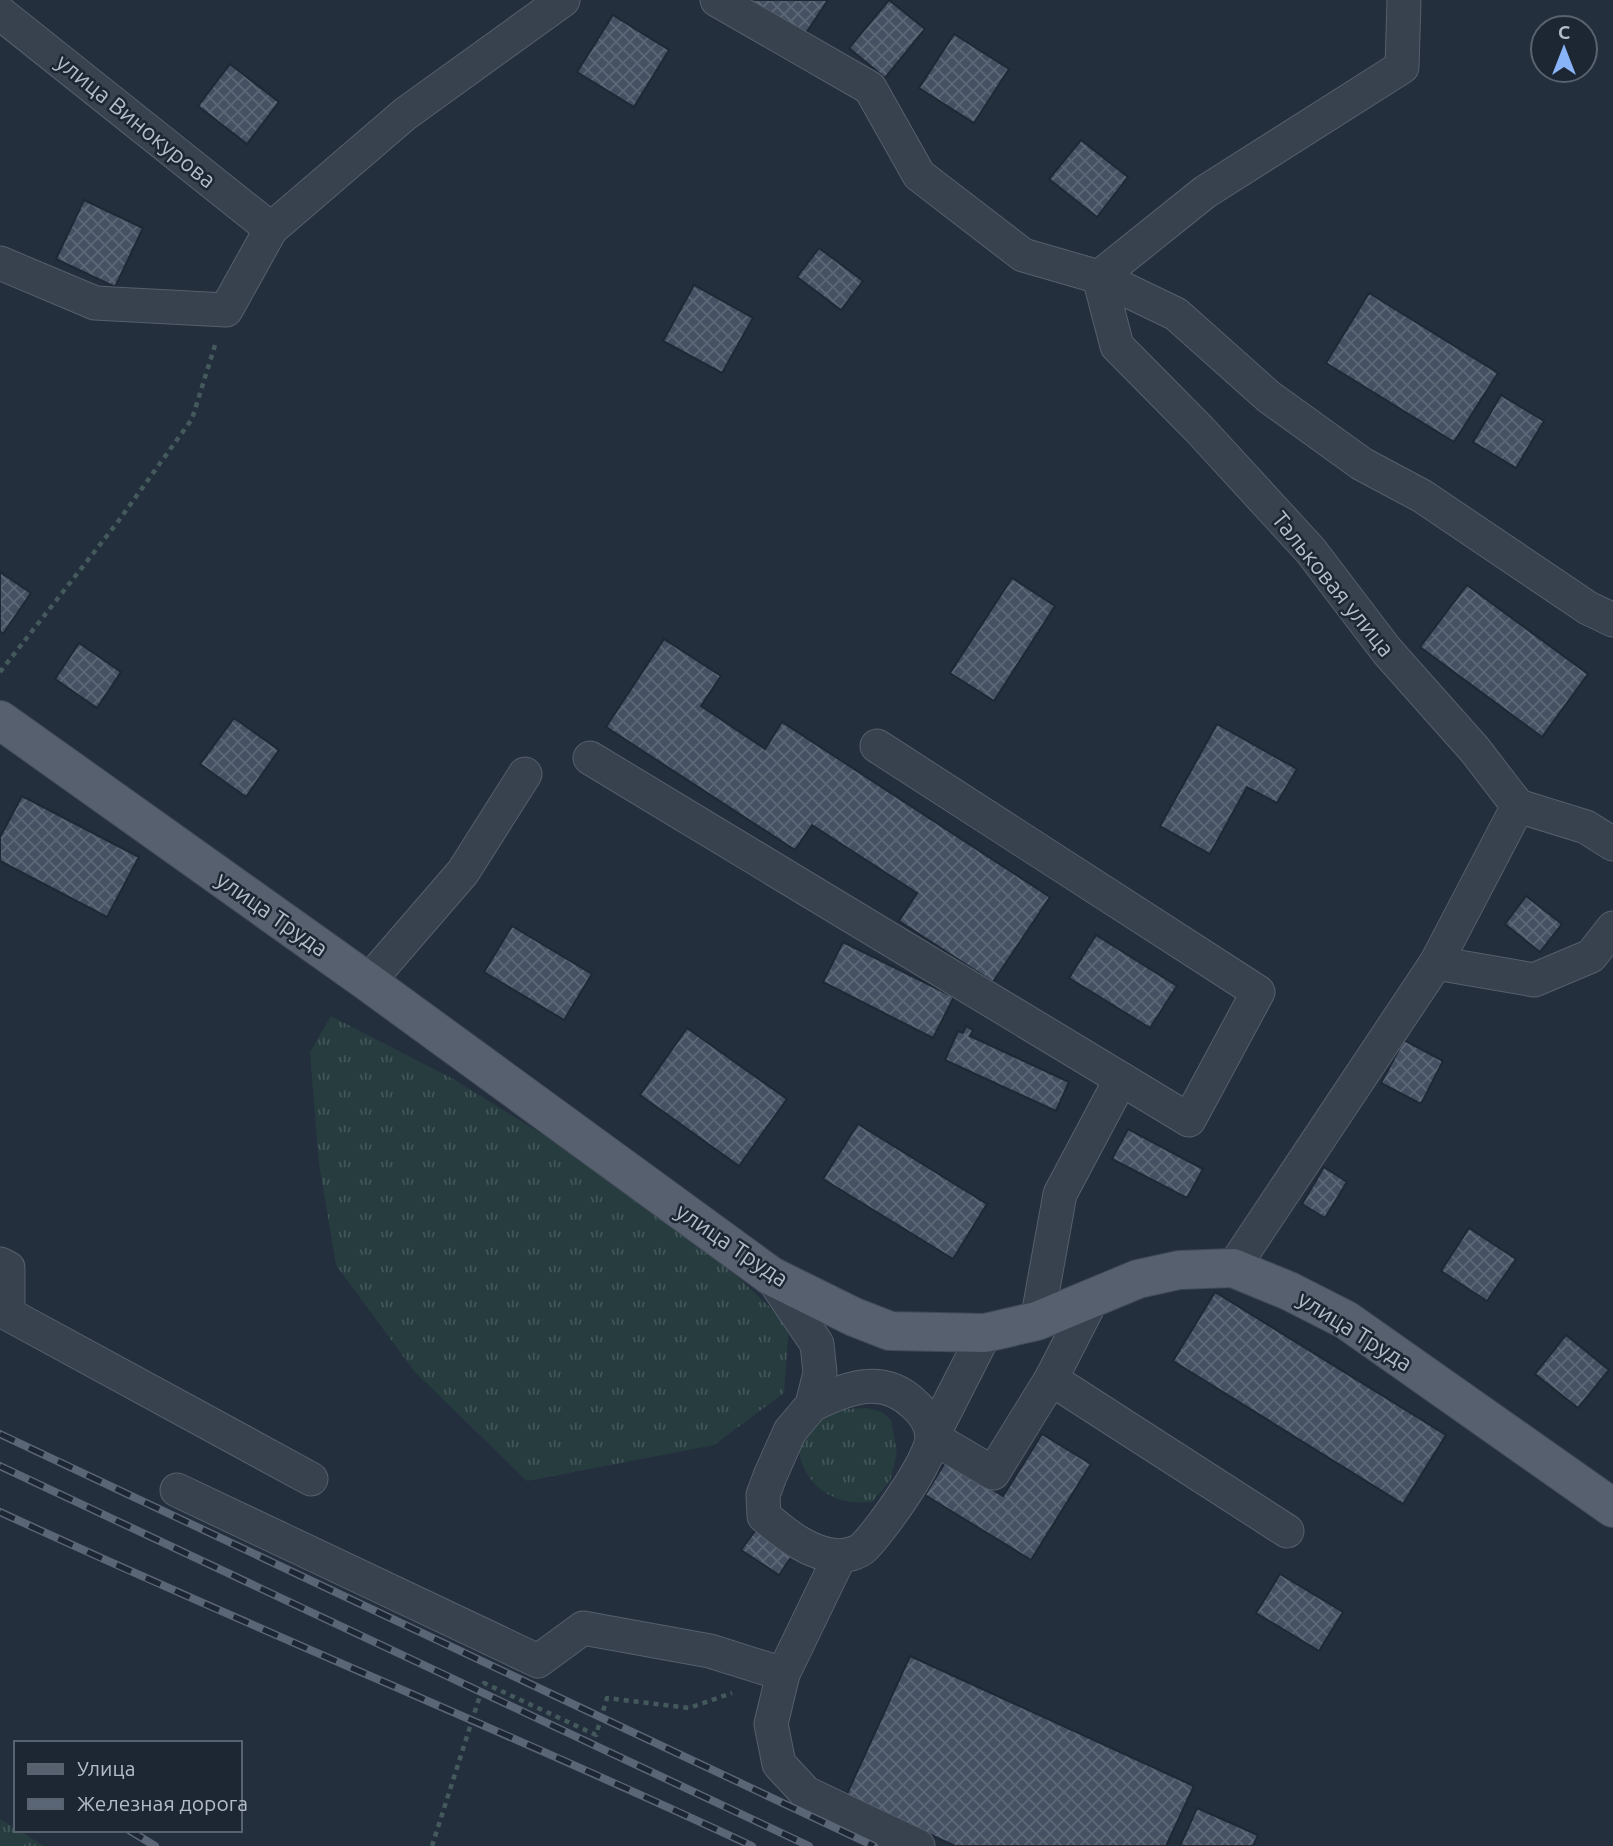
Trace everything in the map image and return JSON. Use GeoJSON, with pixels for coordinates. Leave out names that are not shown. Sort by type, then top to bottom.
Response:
{"type":"FeatureCollection","features":[{"type":"Feature","properties":{"kind":"main road","name":"улица Труда"},"geometry":{"type":"LineString","coordinates":[[0,720],[368,982],[771,1276],[853,1317],[890,1331],[985,1333],[1037,1321],[1138,1279],[1179,1270],[1233,1268],[1289,1291],[1346,1320],[1613,1508]]}},
{"type":"Feature","properties":{"kind":"street"},"geometry":{"type":"LineString","coordinates":[[0,263],[94,303],[226,310],[271,229],[405,114],[563,0]]}},
{"type":"Feature","properties":{"kind":"street"},"geometry":{"type":"LineString","coordinates":[[717,0],[870,88],[919,175],[1023,255],[1099,276],[1176,314],[1269,397],[1362,464],[1422,496],[1588,608],[1613,620]]}},
{"type":"Feature","properties":{"kind":"street"},"geometry":{"type":"LineString","coordinates":[[1099,276],[1205,192],[1402,67],[1404,0]]}},
{"type":"Feature","properties":{"kind":"street","name":"улица Винокурова"},"geometry":{"type":"LineString","coordinates":[[0,13],[271,229]]}},
{"type":"Feature","properties":{"kind":"street","name":"Тальковая улица"},"geometry":{"type":"LineString","coordinates":[[1099,276],[1118,346],[1200,430],[1311,551],[1387,651],[1475,750],[1518,806]]}},
{"type":"Feature","properties":{"kind":"street"},"geometry":{"type":"LineString","coordinates":[[590,758],[1189,1120],[1258,992],[877,746]]}},
{"type":"Feature","properties":{"kind":"street"},"geometry":{"type":"LineString","coordinates":[[368,982],[463,872],[525,774]]}},
{"type":"Feature","properties":{"kind":"street"},"geometry":{"type":"LineString","coordinates":[[1233,1268],[1436,963],[1518,806],[1586,827],[1613,845]]}},
{"type":"Feature","properties":{"kind":"street"},"geometry":{"type":"LineString","coordinates":[[1436,963],[1534,980],[1591,956],[1613,928]]}},
{"type":"Feature","properties":{"kind":"street"},"geometry":{"type":"LineString","coordinates":[[1037,1321],[1060,1194],[1121,1079]]}},
{"type":"Feature","properties":{"kind":"street"},"geometry":{"type":"LineString","coordinates":[[0,1264],[8,1268],[8,1314],[311,1479]]}},
{"type":"Feature","properties":{"kind":"street"},"geometry":{"type":"LineString","coordinates":[[771,1276],[817,1344],[820,1373],[812,1405]]}},
{"type":"Feature","properties":{"kind":"street"},"geometry":{"type":"LineString","coordinates":[[985,1333],[932,1437],[929,1453],[876,1534],[860,1551],[840,1556],[799,1543],[764,1516],[763,1494],[790,1431],[812,1405],[844,1389],[868,1385],[894,1389],[926,1415],[932,1437],[993,1473],[1051,1379],[1093,1297]]}},
{"type":"Feature","properties":{"kind":"street"},"geometry":{"type":"LineString","coordinates":[[1051,1379],[1287,1531]]}},
{"type":"Feature","properties":{"kind":"street"},"geometry":{"type":"LineString","coordinates":[[177,1490],[538,1661],[583,1628],[710,1651],[783,1674]]}},
{"type":"Feature","properties":{"kind":"street"},"geometry":{"type":"LineString","coordinates":[[840,1556],[783,1674],[771,1724],[779,1764],[806,1793],[918,1846]]}},
{"type":"Feature","properties":{"kind":"path"},"geometry":{"type":"LineString","coordinates":[[0,672],[117,523],[192,419],[226,310]]}},
{"type":"Feature","properties":{"kind":"path"},"geometry":{"type":"LineString","coordinates":[[432,1846],[484,1683],[596,1735],[607,1698],[689,1708],[783,1674]]}},
{"type":"Feature","properties":{"kind":"green space"},"geometry":{"type":"Polygon","coordinates":[[[331,1016],[453,1079],[669,1213],[789,1325],[784,1393],[714,1445],[527,1481],[414,1371],[336,1265],[319,1164],[310,1052],[331,1016]]]}},
{"type":"Feature","properties":{"kind":"green space"},"geometry":{"type":"Polygon","coordinates":[[[866,1408],[882,1412],[891,1420],[897,1453],[890,1481],[872,1502],[851,1502],[820,1489],[809,1477],[802,1463],[800,1449],[803,1435],[812,1422],[828,1412],[866,1408]]]}},
{"type":"Feature","properties":{"kind":"green space"},"geometry":{"type":"Polygon","coordinates":[[[0,1819],[14,1828],[14,1832],[21,1832],[44,1846],[0,1846],[0,1819]]]}},
{"type":"Feature","properties":{"kind":"building"},"geometry":{"type":"Polygon","coordinates":[[[749,0],[828,0],[804,36],[749,0]]]}},
{"type":"Feature","properties":{"kind":"building"},"geometry":{"type":"Polygon","coordinates":[[[889,0],[925,29],[885,78],[849,48],[889,0]]]}},
{"type":"Feature","properties":{"kind":"building"},"geometry":{"type":"Polygon","coordinates":[[[613,15],[669,50],[634,107],[577,72],[613,15]]]}},
{"type":"Feature","properties":{"kind":"building"},"geometry":{"type":"Polygon","coordinates":[[[954,34],[1009,69],[974,123],[919,88],[954,34]]]}},
{"type":"Feature","properties":{"kind":"building"},"geometry":{"type":"Polygon","coordinates":[[[230,64],[279,102],[247,144],[198,106],[230,64]]]}},
{"type":"Feature","properties":{"kind":"building"},"geometry":{"type":"Polygon","coordinates":[[[1081,140],[1128,177],[1097,217],[1049,179],[1081,140]]]}},
{"type":"Feature","properties":{"kind":"building"},"geometry":{"type":"Polygon","coordinates":[[[84,200],[143,228],[115,287],[56,259],[84,200]]]}},
{"type":"Feature","properties":{"kind":"building"},"geometry":{"type":"Polygon","coordinates":[[[819,248],[863,281],[841,310],[797,277],[819,248]]]}},
{"type":"Feature","properties":{"kind":"building"},"geometry":{"type":"Polygon","coordinates":[[[694,285],[753,318],[722,373],[663,341],[694,285]]]}},
{"type":"Feature","properties":{"kind":"building"},"geometry":{"type":"Polygon","coordinates":[[[1369,293],[1498,373],[1454,442],[1326,363],[1369,293]]]}},
{"type":"Feature","properties":{"kind":"building"},"geometry":{"type":"Polygon","coordinates":[[[1501,395],[1544,421],[1516,468],[1473,442],[1501,395]]]}},
{"type":"Feature","properties":{"kind":"building"},"geometry":{"type":"Polygon","coordinates":[[[0,572],[31,593],[3,634],[0,631],[0,572]]]}},
{"type":"Feature","properties":{"kind":"building"},"geometry":{"type":"Polygon","coordinates":[[[1012,578],[1055,606],[994,701],[950,673],[1012,578]]]}},
{"type":"Feature","properties":{"kind":"building"},"geometry":{"type":"Polygon","coordinates":[[[1467,585],[1588,674],[1542,737],[1420,647],[1467,585]]]}},
{"type":"Feature","properties":{"kind":"building"},"geometry":{"type":"Polygon","coordinates":[[[664,639],[721,676],[701,706],[765,749],[782,722],[1050,897],[993,982],[899,921],[917,893],[812,825],[795,850],[606,727],[664,639]]]}},
{"type":"Feature","properties":{"kind":"building"},"geometry":{"type":"Polygon","coordinates":[[[79,643],[121,672],[97,708],[55,679],[79,643]]]}},
{"type":"Feature","properties":{"kind":"building"},"geometry":{"type":"Polygon","coordinates":[[[234,718],[279,750],[246,797],[200,764],[234,718]]]}},
{"type":"Feature","properties":{"kind":"building"},"geometry":{"type":"Polygon","coordinates":[[[1217,724],[1297,769],[1277,803],[1247,787],[1210,854],[1160,826],[1217,724]]]}},
{"type":"Feature","properties":{"kind":"building"},"geometry":{"type":"Polygon","coordinates":[[[22,796],[139,857],[107,917],[0,861],[0,837],[22,796]]]}},
{"type":"Feature","properties":{"kind":"building"},"geometry":{"type":"Polygon","coordinates":[[[1526,896],[1562,924],[1540,952],[1505,924],[1526,896]]]}},
{"type":"Feature","properties":{"kind":"building"},"geometry":{"type":"Polygon","coordinates":[[[512,926],[592,974],[564,1020],[484,972],[512,926]]]}},
{"type":"Feature","properties":{"kind":"building"},"geometry":{"type":"Polygon","coordinates":[[[1096,935],[1177,986],[1150,1028],[1069,978],[1096,935]]]}},
{"type":"Feature","properties":{"kind":"building"},"geometry":{"type":"Polygon","coordinates":[[[843,942],[954,997],[933,1038],[823,982],[843,942]]]}},
{"type":"Feature","properties":{"kind":"building"},"geometry":{"type":"Polygon","coordinates":[[[966,1026],[973,1030],[970,1036],[1069,1082],[1056,1111],[945,1060],[958,1031],[963,1033],[966,1026]]]}},
{"type":"Feature","properties":{"kind":"building"},"geometry":{"type":"Polygon","coordinates":[[[687,1028],[787,1099],[739,1166],[640,1095],[687,1028]]]}},
{"type":"Feature","properties":{"kind":"building"},"geometry":{"type":"Polygon","coordinates":[[[1404,1040],[1443,1061],[1421,1104],[1381,1083],[1404,1040]]]}},
{"type":"Feature","properties":{"kind":"building"},"geometry":{"type":"Polygon","coordinates":[[[858,1124],[987,1204],[953,1259],[823,1179],[858,1124]]]}},
{"type":"Feature","properties":{"kind":"building"},"geometry":{"type":"Polygon","coordinates":[[[1128,1129],[1203,1169],[1187,1198],[1112,1159],[1128,1129]]]}},
{"type":"Feature","properties":{"kind":"building"},"geometry":{"type":"Polygon","coordinates":[[[1324,1167],[1347,1182],[1325,1218],[1302,1204],[1324,1167]]]}},
{"type":"Feature","properties":{"kind":"building"},"geometry":{"type":"Polygon","coordinates":[[[1469,1228],[1516,1259],[1487,1301],[1441,1271],[1469,1228]]]}},
{"type":"Feature","properties":{"kind":"building"},"geometry":{"type":"Polygon","coordinates":[[[1215,1292],[1446,1435],[1403,1504],[1173,1361],[1215,1292]]]}},
{"type":"Feature","properties":{"kind":"building"},"geometry":{"type":"Polygon","coordinates":[[[1566,1335],[1609,1370],[1578,1408],[1535,1374],[1566,1335]]]}},
{"type":"Feature","properties":{"kind":"building"},"geometry":{"type":"Polygon","coordinates":[[[1042,1434],[1091,1464],[1031,1560],[925,1495],[946,1461],[1003,1496],[1042,1434]]]}},
{"type":"Feature","properties":{"kind":"building"},"geometry":{"type":"Polygon","coordinates":[[[757,1528],[794,1553],[779,1575],[741,1550],[757,1528]]]}},
{"type":"Feature","properties":{"kind":"building"},"geometry":{"type":"Polygon","coordinates":[[[1280,1574],[1343,1612],[1319,1651],[1256,1613],[1280,1574]]]}},
{"type":"Feature","properties":{"kind":"building"},"geometry":{"type":"Polygon","coordinates":[[[910,1656],[1194,1786],[1166,1846],[955,1846],[846,1796],[910,1656]]]}},
{"type":"Feature","properties":{"kind":"building"},"geometry":{"type":"Polygon","coordinates":[[[1197,1808],[1258,1835],[1253,1846],[1180,1846],[1197,1808]]]}},
{"type":"Feature","properties":{"kind":"railway"},"geometry":{"type":"LineString","coordinates":[[0,1434],[874,1846]]}},
{"type":"Feature","properties":{"kind":"railway"},"geometry":{"type":"LineString","coordinates":[[0,1466],[809,1846]]}},
{"type":"Feature","properties":{"kind":"railway"},"geometry":{"type":"LineString","coordinates":[[0,1512],[752,1846]]}},
{"type":"Feature","properties":{"kind":"railway"},"geometry":{"type":"LineString","coordinates":[[132,1832],[155,1846]]}}]}
